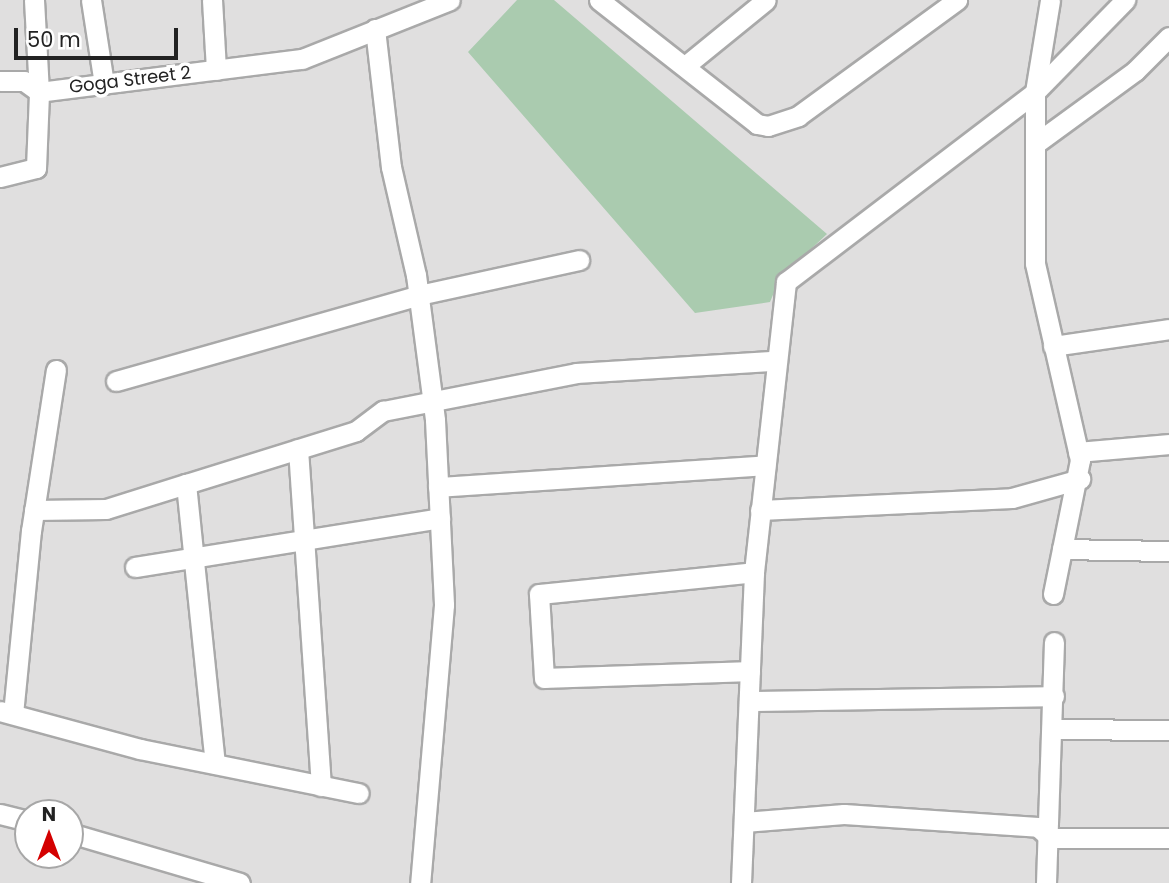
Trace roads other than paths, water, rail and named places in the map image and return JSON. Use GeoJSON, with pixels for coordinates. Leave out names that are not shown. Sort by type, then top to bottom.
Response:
{"type":"FeatureCollection","features":[{"type":"Feature","properties":{"kind":"street"},"geometry":{"type":"LineString","coordinates":[[0,177],[36,168],[39,92],[34,0]]}},
{"type":"Feature","properties":{"kind":"street"},"geometry":{"type":"LineString","coordinates":[[91,0],[104,83]]}},
{"type":"Feature","properties":{"kind":"street"},"geometry":{"type":"LineString","coordinates":[[212,0],[216,70]]}},
{"type":"Feature","properties":{"kind":"street","name":"Goga Street 2"},"geometry":{"type":"LineString","coordinates":[[39,92],[302,59],[450,0]]}},
{"type":"Feature","properties":{"kind":"street"},"geometry":{"type":"LineString","coordinates":[[599,0],[757,124],[768,126],[798,116],[957,0]]}},
{"type":"Feature","properties":{"kind":"street"},"geometry":{"type":"LineString","coordinates":[[685,66],[766,0]]}},
{"type":"Feature","properties":{"kind":"street"},"geometry":{"type":"LineString","coordinates":[[1050,0],[1035,92],[1035,263],[1078,452],[1080,479],[1053,594]]}},
{"type":"Feature","properties":{"kind":"street"},"geometry":{"type":"LineString","coordinates":[[741,883],[754,572],[775,361],[786,282],[1035,92],[1125,0]]}},
{"type":"Feature","properties":{"kind":"street"},"geometry":{"type":"LineString","coordinates":[[376,29],[391,167],[419,295],[433,405],[440,518],[444,605],[420,883]]}},
{"type":"Feature","properties":{"kind":"street"},"geometry":{"type":"LineString","coordinates":[[1035,145],[1135,71],[1169,37]]}},
{"type":"Feature","properties":{"kind":"street"},"geometry":{"type":"LineString","coordinates":[[0,81],[24,81],[39,92]]}},
{"type":"Feature","properties":{"kind":"street"},"geometry":{"type":"LineString","coordinates":[[116,381],[419,295],[579,260]]}},
{"type":"Feature","properties":{"kind":"street"},"geometry":{"type":"LineString","coordinates":[[1053,346],[1169,329]]}},
{"type":"Feature","properties":{"kind":"street"},"geometry":{"type":"LineString","coordinates":[[34,510],[106,509],[356,430],[383,411],[433,405],[576,373],[775,361]]}},
{"type":"Feature","properties":{"kind":"street"},"geometry":{"type":"LineString","coordinates":[[56,370],[7,713],[215,764],[359,793]]}},
{"type":"Feature","properties":{"kind":"street"},"geometry":{"type":"LineString","coordinates":[[1078,452],[1169,444]]}},
{"type":"Feature","properties":{"kind":"street"},"geometry":{"type":"LineString","coordinates":[[298,449],[306,536],[320,786]]}},
{"type":"Feature","properties":{"kind":"street"},"geometry":{"type":"LineString","coordinates":[[438,487],[765,465]]}},
{"type":"Feature","properties":{"kind":"street"},"geometry":{"type":"LineString","coordinates":[[760,510],[1012,498],[1080,479]]}},
{"type":"Feature","properties":{"kind":"street"},"geometry":{"type":"LineString","coordinates":[[186,484],[215,764]]}},
{"type":"Feature","properties":{"kind":"street"},"geometry":{"type":"LineString","coordinates":[[135,567],[306,536],[440,518]]}},
{"type":"Feature","properties":{"kind":"street"},"geometry":{"type":"LineString","coordinates":[[1062,549],[1169,551]]}},
{"type":"Feature","properties":{"kind":"street"},"geometry":{"type":"LineString","coordinates":[[750,671],[544,678],[540,594],[754,572]]}},
{"type":"Feature","properties":{"kind":"street"},"geometry":{"type":"LineString","coordinates":[[1046,883],[1054,729],[1054,642]]}},
{"type":"Feature","properties":{"kind":"street"},"geometry":{"type":"LineString","coordinates":[[749,701],[1054,696]]}},
{"type":"Feature","properties":{"kind":"street"},"geometry":{"type":"LineString","coordinates":[[1054,729],[1169,730]]}},
{"type":"Feature","properties":{"kind":"street"},"geometry":{"type":"LineString","coordinates":[[744,822],[844,814],[1038,827],[1050,838],[1169,838]]}},
{"type":"Feature","properties":{"kind":"street"},"geometry":{"type":"LineString","coordinates":[[84,837],[240,883]]}}]}
